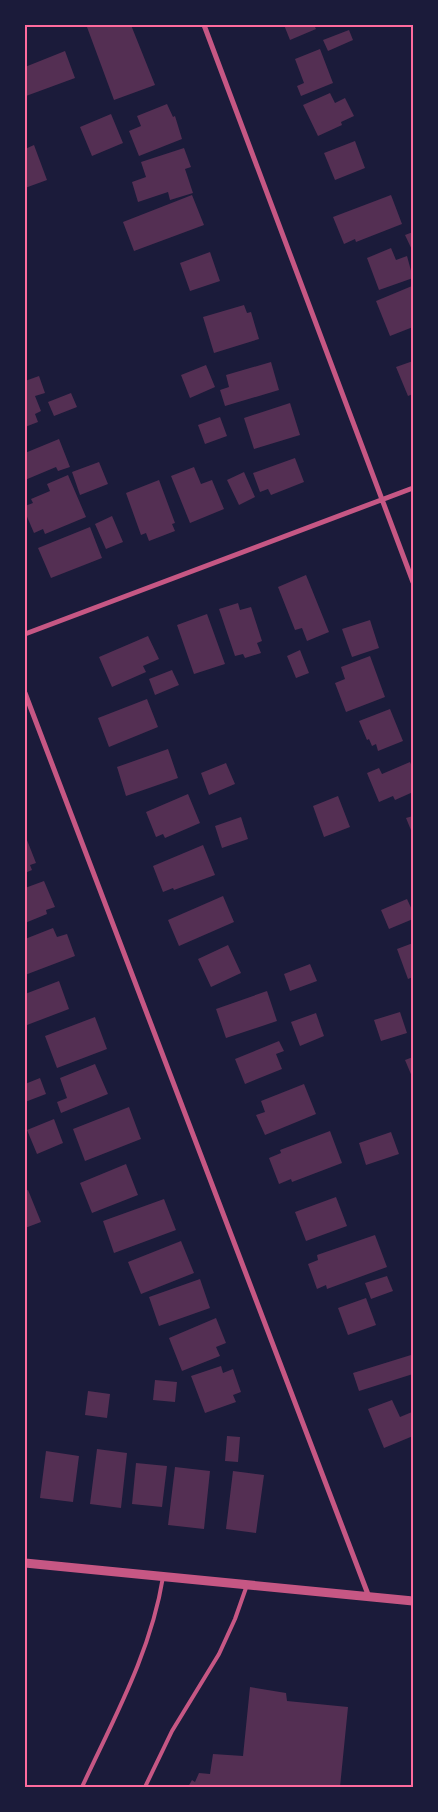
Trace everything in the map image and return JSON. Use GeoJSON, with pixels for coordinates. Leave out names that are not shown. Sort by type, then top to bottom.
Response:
{"type":"FeatureCollection","features":[{"type":"Feature","properties":{"kind":"street"},"geometry":{"type":"LineString","coordinates":[[204,25],[413,582]]}},
{"type":"Feature","properties":{"kind":"street"},"geometry":{"type":"LineString","coordinates":[[25,634],[413,488]]}},
{"type":"Feature","properties":{"kind":"street"},"geometry":{"type":"LineString","coordinates":[[25,693],[369,1597]]}},
{"type":"Feature","properties":{"kind":"street"},"geometry":{"type":"LineString","coordinates":[[25,1563],[413,1601]]}},
{"type":"Feature","properties":{"kind":"lane"},"geometry":{"type":"LineString","coordinates":[[82,1787],[141,1661],[157,1612],[163,1576]]}},
{"type":"Feature","properties":{"kind":"lane"},"geometry":{"type":"LineString","coordinates":[[145,1787],[172,1731],[219,1654],[235,1619],[247,1585]]}},
{"type":"Feature","properties":{"kind":"building"},"geometry":{"type":"Polygon","coordinates":[[[93,25],[131,25],[155,85],[114,100],[87,27],[93,25]]]}},
{"type":"Feature","properties":{"kind":"building"},"geometry":{"type":"Polygon","coordinates":[[[284,25],[314,25],[316,29],[290,40],[284,25]]]}},
{"type":"Feature","properties":{"kind":"building"},"geometry":{"type":"Polygon","coordinates":[[[349,30],[353,40],[328,51],[323,40],[349,30]]]}},
{"type":"Feature","properties":{"kind":"building"},"geometry":{"type":"Polygon","coordinates":[[[320,49],[333,83],[301,96],[297,86],[304,83],[295,59],[320,49]]]}},
{"type":"Feature","properties":{"kind":"building"},"geometry":{"type":"Polygon","coordinates":[[[65,51],[75,78],[26,96],[25,67],[65,51]]]}},
{"type":"Feature","properties":{"kind":"building"},"geometry":{"type":"Polygon","coordinates":[[[330,93],[335,103],[345,98],[354,116],[341,122],[342,125],[318,136],[303,105],[330,93]]]}},
{"type":"Feature","properties":{"kind":"building"},"geometry":{"type":"Polygon","coordinates":[[[167,104],[173,117],[175,116],[182,139],[139,156],[129,131],[141,126],[137,116],[167,104]]]}},
{"type":"Feature","properties":{"kind":"building"},"geometry":{"type":"Polygon","coordinates":[[[111,114],[123,143],[92,156],[80,127],[111,114]]]}},
{"type":"Feature","properties":{"kind":"building"},"geometry":{"type":"Polygon","coordinates":[[[355,141],[365,168],[335,180],[324,153],[355,141]]]}},
{"type":"Feature","properties":{"kind":"building"},"geometry":{"type":"Polygon","coordinates":[[[34,145],[47,180],[25,188],[25,149],[34,145]]]}},
{"type":"Feature","properties":{"kind":"building"},"geometry":{"type":"Polygon","coordinates":[[[184,148],[191,167],[185,169],[193,193],[170,200],[168,192],[138,202],[132,182],[146,177],[141,162],[184,148]]]}},
{"type":"Feature","properties":{"kind":"building"},"geometry":{"type":"Polygon","coordinates":[[[192,195],[204,225],[134,251],[123,222],[192,195]]]}},
{"type":"Feature","properties":{"kind":"building"},"geometry":{"type":"Polygon","coordinates":[[[391,195],[402,224],[356,242],[355,239],[344,244],[333,217],[391,195]]]}},
{"type":"Feature","properties":{"kind":"building"},"geometry":{"type":"Polygon","coordinates":[[[413,232],[413,252],[405,235],[413,232]]]}},
{"type":"Feature","properties":{"kind":"building"},"geometry":{"type":"Polygon","coordinates":[[[391,248],[396,260],[407,256],[413,278],[379,290],[367,258],[391,248]]]}},
{"type":"Feature","properties":{"kind":"building"},"geometry":{"type":"Polygon","coordinates":[[[210,252],[220,281],[190,291],[180,263],[210,252]]]}},
{"type":"Feature","properties":{"kind":"building"},"geometry":{"type":"Polygon","coordinates":[[[412,286],[413,327],[390,336],[376,301],[412,286]]]}},
{"type":"Feature","properties":{"kind":"building"},"geometry":{"type":"Polygon","coordinates":[[[244,305],[247,313],[251,312],[259,339],[214,353],[203,317],[244,305]]]}},
{"type":"Feature","properties":{"kind":"building"},"geometry":{"type":"Polygon","coordinates":[[[413,361],[413,394],[408,396],[396,367],[413,361]]]}},
{"type":"Feature","properties":{"kind":"building"},"geometry":{"type":"Polygon","coordinates":[[[271,362],[279,390],[225,406],[220,390],[229,387],[226,375],[271,362]]]}},
{"type":"Feature","properties":{"kind":"building"},"geometry":{"type":"Polygon","coordinates":[[[206,365],[215,387],[190,398],[181,375],[206,365]]]}},
{"type":"Feature","properties":{"kind":"building"},"geometry":{"type":"Polygon","coordinates":[[[39,376],[45,393],[35,396],[41,411],[35,414],[38,422],[25,427],[25,381],[39,376]]]}},
{"type":"Feature","properties":{"kind":"building"},"geometry":{"type":"Polygon","coordinates":[[[71,393],[77,407],[54,416],[48,402],[71,393]]]}},
{"type":"Feature","properties":{"kind":"building"},"geometry":{"type":"Polygon","coordinates":[[[290,403],[300,435],[254,449],[244,418],[290,403]]]}},
{"type":"Feature","properties":{"kind":"building"},"geometry":{"type":"Polygon","coordinates":[[[220,417],[227,436],[205,444],[198,425],[220,417]]]}},
{"type":"Feature","properties":{"kind":"building"},"geometry":{"type":"Polygon","coordinates":[[[59,439],[70,467],[58,471],[56,467],[25,480],[25,453],[59,439]]]}},
{"type":"Feature","properties":{"kind":"building"},"geometry":{"type":"Polygon","coordinates":[[[295,458],[304,482],[271,495],[268,489],[260,492],[253,473],[295,458]]]}},
{"type":"Feature","properties":{"kind":"building"},"geometry":{"type":"Polygon","coordinates":[[[99,462],[108,484],[80,495],[72,472],[99,462]]]}},
{"type":"Feature","properties":{"kind":"building"},"geometry":{"type":"Polygon","coordinates":[[[194,467],[201,484],[212,480],[224,509],[190,523],[171,476],[194,467]]]}},
{"type":"Feature","properties":{"kind":"building"},"geometry":{"type":"Polygon","coordinates":[[[244,472],[255,497],[239,505],[227,480],[244,472]]]}},
{"type":"Feature","properties":{"kind":"building"},"geometry":{"type":"Polygon","coordinates":[[[68,475],[86,517],[45,534],[43,529],[34,533],[25,512],[25,506],[33,503],[31,499],[50,491],[47,484],[68,475]]]}},
{"type":"Feature","properties":{"kind":"building"},"geometry":{"type":"Polygon","coordinates":[[[159,480],[175,523],[172,524],[175,531],[149,541],[146,533],[141,535],[126,493],[159,480]]]}},
{"type":"Feature","properties":{"kind":"building"},"geometry":{"type":"Polygon","coordinates":[[[112,516],[123,542],[106,549],[95,524],[112,516]]]}},
{"type":"Feature","properties":{"kind":"building"},"geometry":{"type":"Polygon","coordinates":[[[90,527],[102,558],[51,578],[38,548],[90,527]]]}},
{"type":"Feature","properties":{"kind":"building"},"geometry":{"type":"Polygon","coordinates":[[[306,575],[329,632],[307,641],[302,628],[295,630],[278,587],[306,575]]]}},
{"type":"Feature","properties":{"kind":"building"},"geometry":{"type":"Polygon","coordinates":[[[238,603],[240,610],[251,607],[262,641],[257,643],[261,653],[245,658],[243,654],[235,656],[219,609],[238,603]]]}},
{"type":"Feature","properties":{"kind":"building"},"geometry":{"type":"Polygon","coordinates":[[[207,614],[225,664],[194,674],[177,625],[207,614]]]}},
{"type":"Feature","properties":{"kind":"building"},"geometry":{"type":"Polygon","coordinates":[[[370,620],[379,648],[352,657],[342,629],[370,620]]]}},
{"type":"Feature","properties":{"kind":"building"},"geometry":{"type":"Polygon","coordinates":[[[148,636],[159,659],[143,666],[146,672],[112,687],[99,657],[148,636]]]}},
{"type":"Feature","properties":{"kind":"building"},"geometry":{"type":"Polygon","coordinates":[[[300,650],[309,673],[296,678],[287,656],[300,650]]]}},
{"type":"Feature","properties":{"kind":"building"},"geometry":{"type":"Polygon","coordinates":[[[370,656],[385,697],[346,712],[335,683],[345,679],[341,667],[370,656]]]}},
{"type":"Feature","properties":{"kind":"building"},"geometry":{"type":"Polygon","coordinates":[[[172,670],[179,685],[155,695],[149,679],[172,670]]]}},
{"type":"Feature","properties":{"kind":"building"},"geometry":{"type":"Polygon","coordinates":[[[147,699],[158,727],[109,747],[98,718],[147,699]]]}},
{"type":"Feature","properties":{"kind":"building"},"geometry":{"type":"Polygon","coordinates":[[[390,709],[403,741],[378,751],[376,744],[372,746],[369,739],[367,740],[359,721],[390,709]]]}},
{"type":"Feature","properties":{"kind":"building"},"geometry":{"type":"Polygon","coordinates":[[[168,749],[178,778],[126,796],[117,767],[168,749]]]}},
{"type":"Feature","properties":{"kind":"building"},"geometry":{"type":"Polygon","coordinates":[[[410,762],[413,769],[413,792],[395,800],[393,796],[379,802],[367,773],[379,768],[382,774],[410,762]]]}},
{"type":"Feature","properties":{"kind":"building"},"geometry":{"type":"Polygon","coordinates":[[[226,763],[235,784],[209,795],[201,773],[226,763]]]}},
{"type":"Feature","properties":{"kind":"building"},"geometry":{"type":"Polygon","coordinates":[[[188,794],[200,823],[165,838],[163,834],[156,837],[146,812],[188,794]]]}},
{"type":"Feature","properties":{"kind":"building"},"geometry":{"type":"Polygon","coordinates":[[[338,796],[350,827],[324,837],[313,806],[338,796]]]}},
{"type":"Feature","properties":{"kind":"building"},"geometry":{"type":"Polygon","coordinates":[[[413,816],[413,835],[406,818],[413,816]]]}},
{"type":"Feature","properties":{"kind":"building"},"geometry":{"type":"Polygon","coordinates":[[[241,817],[248,839],[222,848],[215,826],[241,817]]]}},
{"type":"Feature","properties":{"kind":"building"},"geometry":{"type":"Polygon","coordinates":[[[25,835],[36,863],[30,865],[32,870],[25,873],[25,835]]]}},
{"type":"Feature","properties":{"kind":"building"},"geometry":{"type":"Polygon","coordinates":[[[203,845],[215,875],[174,890],[173,888],[163,892],[153,866],[203,845]]]}},
{"type":"Feature","properties":{"kind":"building"},"geometry":{"type":"Polygon","coordinates":[[[44,881],[55,907],[46,910],[47,914],[25,923],[25,888],[44,881]]]}},
{"type":"Feature","properties":{"kind":"building"},"geometry":{"type":"Polygon","coordinates":[[[223,896],[234,922],[179,946],[168,920],[223,896]]]}},
{"type":"Feature","properties":{"kind":"building"},"geometry":{"type":"Polygon","coordinates":[[[407,899],[413,912],[413,919],[389,929],[381,910],[407,899]]]}},
{"type":"Feature","properties":{"kind":"building"},"geometry":{"type":"Polygon","coordinates":[[[53,928],[57,937],[67,934],[75,956],[25,975],[25,939],[53,928]]]}},
{"type":"Feature","properties":{"kind":"building"},"geometry":{"type":"Polygon","coordinates":[[[413,943],[413,977],[408,979],[397,949],[413,943]]]}},
{"type":"Feature","properties":{"kind":"building"},"geometry":{"type":"Polygon","coordinates":[[[228,945],[241,973],[211,987],[198,959],[228,945]]]}},
{"type":"Feature","properties":{"kind":"building"},"geometry":{"type":"Polygon","coordinates":[[[310,964],[317,981],[290,991],[284,974],[310,964]]]}},
{"type":"Feature","properties":{"kind":"building"},"geometry":{"type":"Polygon","coordinates":[[[59,981],[69,1009],[27,1025],[25,1018],[25,994],[59,981]]]}},
{"type":"Feature","properties":{"kind":"building"},"geometry":{"type":"Polygon","coordinates":[[[267,991],[277,1021],[226,1038],[216,1009],[267,991]]]}},
{"type":"Feature","properties":{"kind":"building"},"geometry":{"type":"Polygon","coordinates":[[[400,1012],[407,1033],[381,1041],[374,1020],[400,1012]]]}},
{"type":"Feature","properties":{"kind":"building"},"geometry":{"type":"Polygon","coordinates":[[[316,1013],[324,1036],[300,1046],[291,1022],[316,1013]]]}},
{"type":"Feature","properties":{"kind":"building"},"geometry":{"type":"Polygon","coordinates":[[[95,1017],[107,1049],[57,1068],[45,1036],[95,1017]]]}},
{"type":"Feature","properties":{"kind":"building"},"geometry":{"type":"Polygon","coordinates":[[[279,1041],[284,1051],[276,1054],[282,1069],[245,1084],[235,1059],[279,1041]]]}},
{"type":"Feature","properties":{"kind":"building"},"geometry":{"type":"Polygon","coordinates":[[[413,1057],[413,1079],[405,1060],[413,1057]]]}},
{"type":"Feature","properties":{"kind":"building"},"geometry":{"type":"Polygon","coordinates":[[[95,1064],[108,1094],[61,1113],[57,1102],[67,1098],[60,1078],[95,1064]]]}},
{"type":"Feature","properties":{"kind":"building"},"geometry":{"type":"Polygon","coordinates":[[[40,1078],[46,1094],[25,1102],[25,1084],[40,1078]]]}},
{"type":"Feature","properties":{"kind":"building"},"geometry":{"type":"Polygon","coordinates":[[[304,1084],[316,1114],[265,1135],[256,1115],[265,1112],[261,1101],[304,1084]]]}},
{"type":"Feature","properties":{"kind":"building"},"geometry":{"type":"Polygon","coordinates":[[[129,1107],[141,1139],[85,1161],[73,1129],[129,1107]]]}},
{"type":"Feature","properties":{"kind":"building"},"geometry":{"type":"Polygon","coordinates":[[[54,1119],[63,1143],[37,1154],[27,1130],[54,1119]]]}},
{"type":"Feature","properties":{"kind":"building"},"geometry":{"type":"Polygon","coordinates":[[[330,1131],[342,1163],[292,1182],[291,1179],[279,1184],[269,1158],[281,1153],[280,1150],[330,1131]]]}},
{"type":"Feature","properties":{"kind":"building"},"geometry":{"type":"Polygon","coordinates":[[[391,1132],[399,1154],[366,1165],[359,1143],[391,1132]]]}},
{"type":"Feature","properties":{"kind":"building"},"geometry":{"type":"Polygon","coordinates":[[[126,1164],[138,1195],[92,1213],[80,1183],[126,1164]]]}},
{"type":"Feature","properties":{"kind":"building"},"geometry":{"type":"Polygon","coordinates":[[[28,1190],[41,1222],[25,1228],[25,1191],[28,1190]]]}},
{"type":"Feature","properties":{"kind":"building"},"geometry":{"type":"Polygon","coordinates":[[[336,1197],[347,1226],[306,1241],[295,1212],[336,1197]]]}},
{"type":"Feature","properties":{"kind":"building"},"geometry":{"type":"Polygon","coordinates":[[[164,1199],[176,1230],[114,1253],[103,1221],[164,1199]]]}},
{"type":"Feature","properties":{"kind":"building"},"geometry":{"type":"Polygon","coordinates":[[[375,1235],[387,1267],[327,1289],[326,1285],[317,1289],[308,1264],[318,1260],[317,1255],[375,1235]]]}},
{"type":"Feature","properties":{"kind":"building"},"geometry":{"type":"Polygon","coordinates":[[[181,1241],[194,1273],[141,1294],[128,1262],[181,1241]]]}},
{"type":"Feature","properties":{"kind":"building"},"geometry":{"type":"Polygon","coordinates":[[[387,1276],[393,1291],[371,1299],[365,1283],[387,1276]]]}},
{"type":"Feature","properties":{"kind":"building"},"geometry":{"type":"Polygon","coordinates":[[[200,1279],[210,1308],[159,1326],[149,1297],[200,1279]]]}},
{"type":"Feature","properties":{"kind":"building"},"geometry":{"type":"Polygon","coordinates":[[[366,1298],[376,1325],[348,1335],[338,1308],[366,1298]]]}},
{"type":"Feature","properties":{"kind":"building"},"geometry":{"type":"Polygon","coordinates":[[[216,1318],[226,1343],[216,1347],[220,1356],[182,1371],[169,1338],[216,1318]]]}},
{"type":"Feature","properties":{"kind":"building"},"geometry":{"type":"Polygon","coordinates":[[[411,1355],[413,1374],[359,1391],[353,1373],[411,1355]]]}},
{"type":"Feature","properties":{"kind":"building"},"geometry":{"type":"Polygon","coordinates":[[[221,1366],[223,1373],[233,1369],[241,1392],[233,1395],[236,1402],[205,1413],[191,1376],[221,1366]]]}},
{"type":"Feature","properties":{"kind":"building"},"geometry":{"type":"Polygon","coordinates":[[[155,1380],[177,1382],[175,1402],[153,1400],[155,1380]]]}},
{"type":"Feature","properties":{"kind":"building"},"geometry":{"type":"Polygon","coordinates":[[[88,1391],[110,1394],[107,1418],[85,1415],[88,1391]]]}},
{"type":"Feature","properties":{"kind":"building"},"geometry":{"type":"Polygon","coordinates":[[[392,1400],[400,1417],[412,1412],[413,1436],[384,1448],[368,1409],[392,1400]]]}},
{"type":"Feature","properties":{"kind":"building"},"geometry":{"type":"Polygon","coordinates":[[[227,1436],[240,1437],[238,1462],[225,1461],[227,1436]]]}},
{"type":"Feature","properties":{"kind":"building"},"geometry":{"type":"Polygon","coordinates":[[[97,1449],[127,1453],[121,1508],[90,1504],[97,1449]]]}},
{"type":"Feature","properties":{"kind":"building"},"geometry":{"type":"Polygon","coordinates":[[[46,1451],[79,1456],[73,1502],[40,1498],[46,1451]]]}},
{"type":"Feature","properties":{"kind":"building"},"geometry":{"type":"Polygon","coordinates":[[[136,1463],[167,1466],[162,1507],[132,1504],[136,1463]]]}},
{"type":"Feature","properties":{"kind":"building"},"geometry":{"type":"Polygon","coordinates":[[[175,1467],[210,1471],[204,1529],[168,1525],[175,1467]]]}},
{"type":"Feature","properties":{"kind":"building"},"geometry":{"type":"Polygon","coordinates":[[[233,1471],[264,1475],[256,1533],[226,1529],[233,1471]]]}},
{"type":"Feature","properties":{"kind":"building"},"geometry":{"type":"Polygon","coordinates":[[[250,1687],[286,1693],[287,1701],[348,1707],[340,1787],[188,1787],[192,1780],[195,1782],[199,1773],[210,1774],[213,1754],[243,1756],[250,1687]]]}}]}
